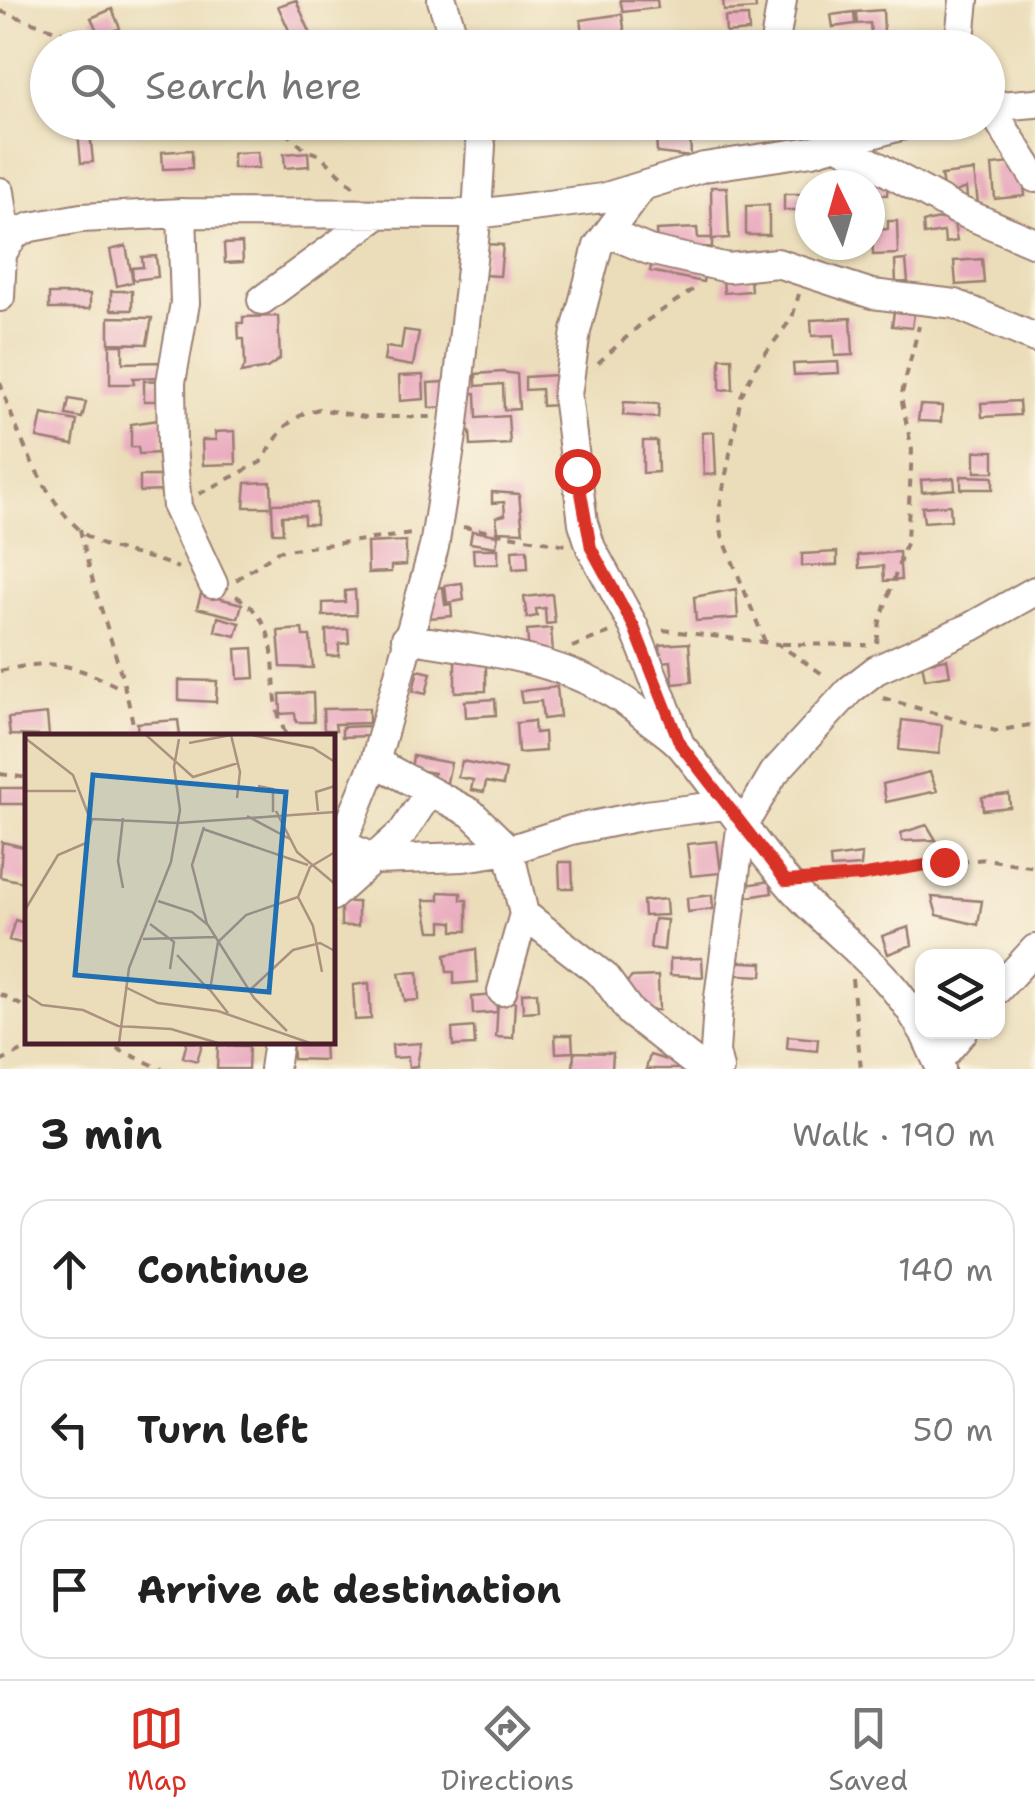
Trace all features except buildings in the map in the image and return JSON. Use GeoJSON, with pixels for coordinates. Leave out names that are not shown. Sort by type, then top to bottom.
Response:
{"type":"FeatureCollection","features":[{"type":"Feature","properties":{"kind":"street"},"geometry":{"type":"LineString","coordinates":[[442,0],[451,30]]}},
{"type":"Feature","properties":{"kind":"street"},"geometry":{"type":"LineString","coordinates":[[777,30],[782,0]]}},
{"type":"Feature","properties":{"kind":"street"},"geometry":{"type":"LineString","coordinates":[[962,30],[964,0]]}},
{"type":"Feature","properties":{"kind":"street"},"geometry":{"type":"LineString","coordinates":[[1005,105],[1035,102]]}},
{"type":"Feature","properties":{"kind":"street"},"geometry":{"type":"LineString","coordinates":[[1005,132],[1035,178]]}},
{"type":"Feature","properties":{"kind":"street"},"geometry":{"type":"LineString","coordinates":[[479,140],[477,214],[454,424],[437,528],[375,762],[337,856],[376,860],[509,850],[590,826],[724,805]]}},
{"type":"Feature","properties":{"kind":"street"},"geometry":{"type":"LineString","coordinates":[[8,240],[31,227],[81,218],[182,213],[477,214],[603,198],[704,167],[744,164],[851,140]]}},
{"type":"Feature","properties":{"kind":"street"},"geometry":{"type":"LineString","coordinates":[[837,144],[955,209],[1035,243]]}},
{"type":"Feature","properties":{"kind":"street"},"geometry":{"type":"LineString","coordinates":[[642,187],[608,233],[591,268],[567,395],[583,523],[591,548],[634,627],[680,744],[741,828],[786,881],[850,946],[884,973],[915,1018]]}},
{"type":"Feature","properties":{"kind":"street"},"geometry":{"type":"LineString","coordinates":[[0,192],[8,240],[2,253],[0,297]]}},
{"type":"Feature","properties":{"kind":"street"},"geometry":{"type":"LineString","coordinates":[[182,213],[185,303],[171,382],[177,508],[213,584]]}},
{"type":"Feature","properties":{"kind":"street"},"geometry":{"type":"LineString","coordinates":[[262,300],[379,214]]}},
{"type":"Feature","properties":{"kind":"street"},"geometry":{"type":"LineString","coordinates":[[608,233],[648,250],[728,268],[777,262],[872,294],[956,304],[1035,338]]}},
{"type":"Feature","properties":{"kind":"street"},"geometry":{"type":"LineString","coordinates":[[718,1069],[718,1006],[741,828],[774,773],[850,690],[876,670],[1035,591]]}},
{"type":"Feature","properties":{"kind":"street"},"geometry":{"type":"LineString","coordinates":[[406,638],[540,661],[620,694],[680,744]]}},
{"type":"Feature","properties":{"kind":"street"},"geometry":{"type":"LineString","coordinates":[[375,762],[484,822],[509,850],[524,914],[502,991]]}},
{"type":"Feature","properties":{"kind":"street"},"geometry":{"type":"LineString","coordinates":[[335,894],[403,832],[428,794]]}},
{"type":"Feature","properties":{"kind":"street"},"geometry":{"type":"LineString","coordinates":[[524,914],[604,976],[631,1013],[703,1069]]}},
{"type":"Feature","properties":{"kind":"street"},"geometry":{"type":"LineString","coordinates":[[1005,982],[1035,949]]}},
{"type":"Feature","properties":{"kind":"street"},"geometry":{"type":"LineString","coordinates":[[927,1039],[940,1065],[958,1039]]}},
{"type":"Feature","properties":{"kind":"street"},"geometry":{"type":"LineString","coordinates":[[274,1069],[278,1044]]}},
{"type":"Feature","properties":{"kind":"path"},"geometry":{"type":"LineString","coordinates":[[0,11],[55,30]]}},
{"type":"Feature","properties":{"kind":"path"},"geometry":{"type":"LineString","coordinates":[[299,140],[358,189]]}},
{"type":"Feature","properties":{"kind":"path"},"geometry":{"type":"LineString","coordinates":[[567,395],[640,326],[728,268]]}},
{"type":"Feature","properties":{"kind":"path"},"geometry":{"type":"LineString","coordinates":[[765,642],[722,535],[720,511],[741,396],[756,366],[792,318],[806,270]]}},
{"type":"Feature","properties":{"kind":"path"},"geometry":{"type":"LineString","coordinates":[[877,646],[880,621],[907,540],[912,450],[900,396],[928,298]]}},
{"type":"Feature","properties":{"kind":"path"},"geometry":{"type":"LineString","coordinates":[[0,382],[28,458],[80,528],[99,544],[169,564],[213,584]]}},
{"type":"Feature","properties":{"kind":"path"},"geometry":{"type":"LineString","coordinates":[[176,495],[196,496],[206,487],[250,469],[261,462],[284,428],[319,408],[365,417],[437,417],[454,424]]}},
{"type":"Feature","properties":{"kind":"path"},"geometry":{"type":"LineString","coordinates":[[80,528],[90,577],[117,652],[135,734]]}},
{"type":"Feature","properties":{"kind":"path"},"geometry":{"type":"LineString","coordinates":[[286,734],[276,713],[274,646],[246,602],[224,588],[278,551],[437,528],[591,548]]}},
{"type":"Feature","properties":{"kind":"path"},"geometry":{"type":"LineString","coordinates":[[540,661],[592,638],[634,627],[778,644],[922,649]]}},
{"type":"Feature","properties":{"kind":"path"},"geometry":{"type":"LineString","coordinates":[[778,644],[850,690],[996,731],[1035,724]]}},
{"type":"Feature","properties":{"kind":"path"},"geometry":{"type":"LineString","coordinates":[[0,670],[44,661],[90,673],[126,690]]}},
{"type":"Feature","properties":{"kind":"path"},"geometry":{"type":"LineString","coordinates":[[0,774],[25,778]]}},
{"type":"Feature","properties":{"kind":"path"},"geometry":{"type":"LineString","coordinates":[[786,881],[971,860],[1035,867]]}},
{"type":"Feature","properties":{"kind":"path"},"geometry":{"type":"LineString","coordinates":[[850,946],[862,1069]]}},
{"type":"Feature","properties":{"kind":"path"},"geometry":{"type":"LineString","coordinates":[[0,994],[25,1007]]}},
{"type":"Feature","properties":{"kind":"path"},"geometry":{"type":"LineString","coordinates":[[0,1062],[36,1044]]}},
{"type":"Feature","properties":{"kind":"path"},"geometry":{"type":"LineString","coordinates":[[106,1044],[162,1069]]}},
{"type":"Feature","properties":{"kind":"route"},"geometry":{"type":"LineString","coordinates":[[577,471],[583,523],[591,548],[634,627],[680,744],[741,828],[786,881],[860,876],[944,862]]}}]}
